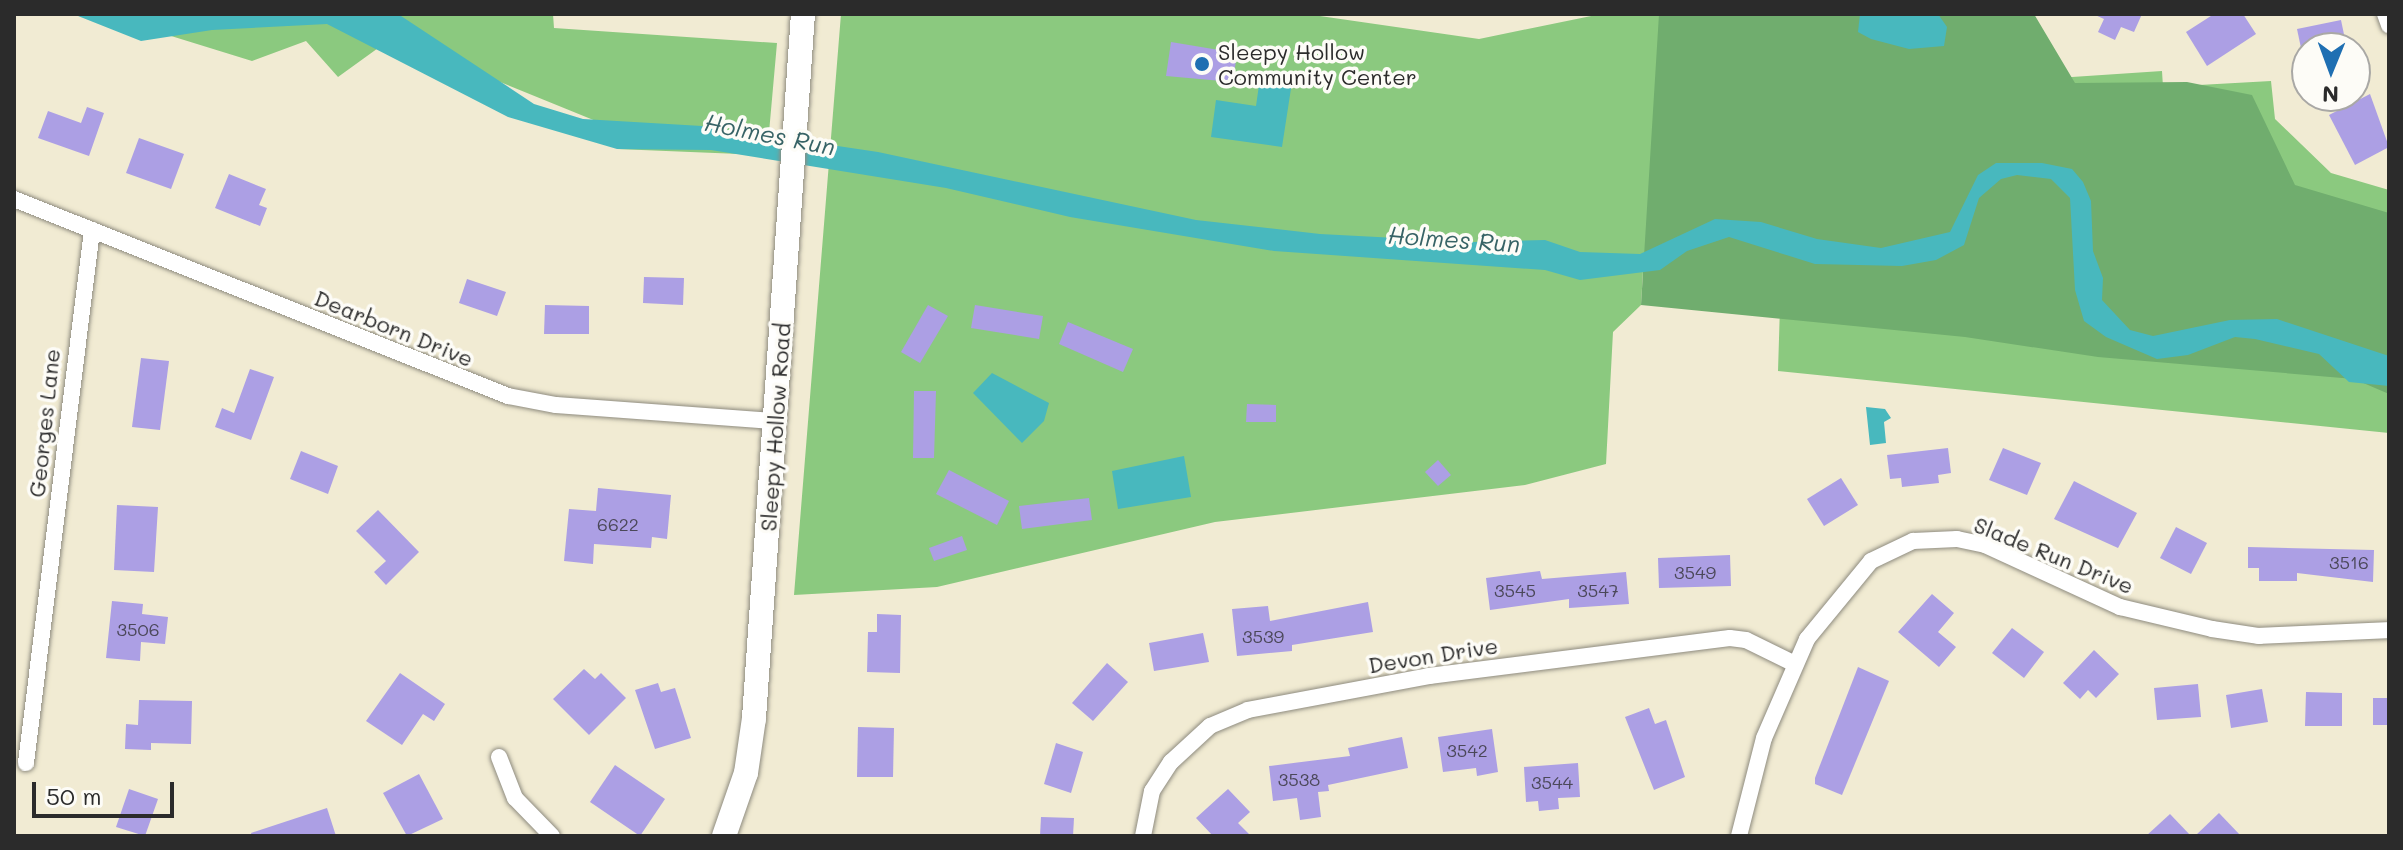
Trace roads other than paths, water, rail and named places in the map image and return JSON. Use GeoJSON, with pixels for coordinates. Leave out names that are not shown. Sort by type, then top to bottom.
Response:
{"type":"FeatureCollection","features":[{"type":"Feature","properties":{"kind":"main road","name":"Sleepy Hollow Road"},"geometry":{"type":"LineString","coordinates":[[724,836],[746,773],[754,718],[803,14]]}},
{"type":"Feature","properties":{"kind":"street"},"geometry":{"type":"LineString","coordinates":[[2385,14],[2389,25]]}},
{"type":"Feature","properties":{"kind":"street","name":"Dearborn Drive"},"geometry":{"type":"LineString","coordinates":[[14,199],[508,396],[556,405],[776,421]]}},
{"type":"Feature","properties":{"kind":"street","name":"Georges Lane"},"geometry":{"type":"LineString","coordinates":[[26,763],[92,230]]}},
{"type":"Feature","properties":{"kind":"street","name":"Slade Run Drive"},"geometry":{"type":"LineString","coordinates":[[1739,836],[1764,738],[1795,664],[1829,607],[1871,561],[1891,548],[1929,538],[1985,545],[2078,591],[2171,621],[2259,636],[2389,630]]}},
{"type":"Feature","properties":{"kind":"street","name":"Devon Drive"},"geometry":{"type":"LineString","coordinates":[[1143,836],[1152,791],[1171,762],[1210,726],[1248,710],[1429,676],[1730,638],[1746,640],[1795,664]]}},
{"type":"Feature","properties":{"kind":"street"},"geometry":{"type":"LineString","coordinates":[[499,757],[515,798],[552,836]]}},
{"type":"Feature","properties":{"kind":"water"},"geometry":{"type":"Polygon","coordinates":[[[73,14],[398,14],[534,104],[583,119],[702,126],[878,152],[1196,220],[1320,234],[1473,242],[1545,240],[1580,252],[1640,254],[1715,219],[1761,222],[1817,239],[1881,248],[1950,232],[1978,175],[1996,163],[2042,163],[2072,169],[2083,182],[2091,201],[2093,251],[2103,278],[2102,300],[2130,330],[2153,336],[2230,320],[2277,319],[2389,356],[2389,386],[2349,382],[2319,354],[2255,339],[2235,337],[2188,355],[2157,359],[2106,337],[2084,321],[2075,290],[2070,198],[2051,179],[2017,175],[2001,179],[1979,198],[1964,245],[1936,260],[1902,266],[1815,264],[1729,237],[1687,251],[1660,270],[1580,280],[1545,270],[1274,251],[1070,217],[946,188],[711,150],[617,149],[508,117],[327,24],[212,30],[141,41],[73,14]]]}},
{"type":"Feature","properties":{"kind":"water"},"geometry":{"type":"Polygon","coordinates":[[[1860,14],[1938,14],[1947,27],[1944,46],[1909,49],[1871,39],[1858,32],[1860,14]]]}},
{"type":"Feature","properties":{"kind":"water"},"geometry":{"type":"Polygon","coordinates":[[[1260,78],[1292,82],[1282,147],[1211,137],[1216,100],[1256,106],[1260,78]]]}},
{"type":"Feature","properties":{"kind":"water"},"geometry":{"type":"Polygon","coordinates":[[[992,373],[1049,403],[1044,421],[1022,443],[973,393],[992,373]]]}},
{"type":"Feature","properties":{"kind":"water"},"geometry":{"type":"Polygon","coordinates":[[[1866,407],[1885,409],[1891,418],[1884,422],[1886,443],[1870,445],[1866,407]]]}},
{"type":"Feature","properties":{"kind":"water"},"geometry":{"type":"Polygon","coordinates":[[[1184,456],[1191,497],[1118,509],[1112,471],[1184,456]]]}},
{"type":"Feature","properties":{"kind":"place","name":"Sleepy Hollow Community Center"},"geometry":{"type":"Point","coordinates":[1202,64]}},
{"type":"Feature","properties":{"kind":"water label","name":"Holmes Run"},"geometry":{"type":"Point","coordinates":[770,134]}},
{"type":"Feature","properties":{"kind":"water label","name":"Holmes Run"},"geometry":{"type":"Point","coordinates":[1454,239]}}]}
